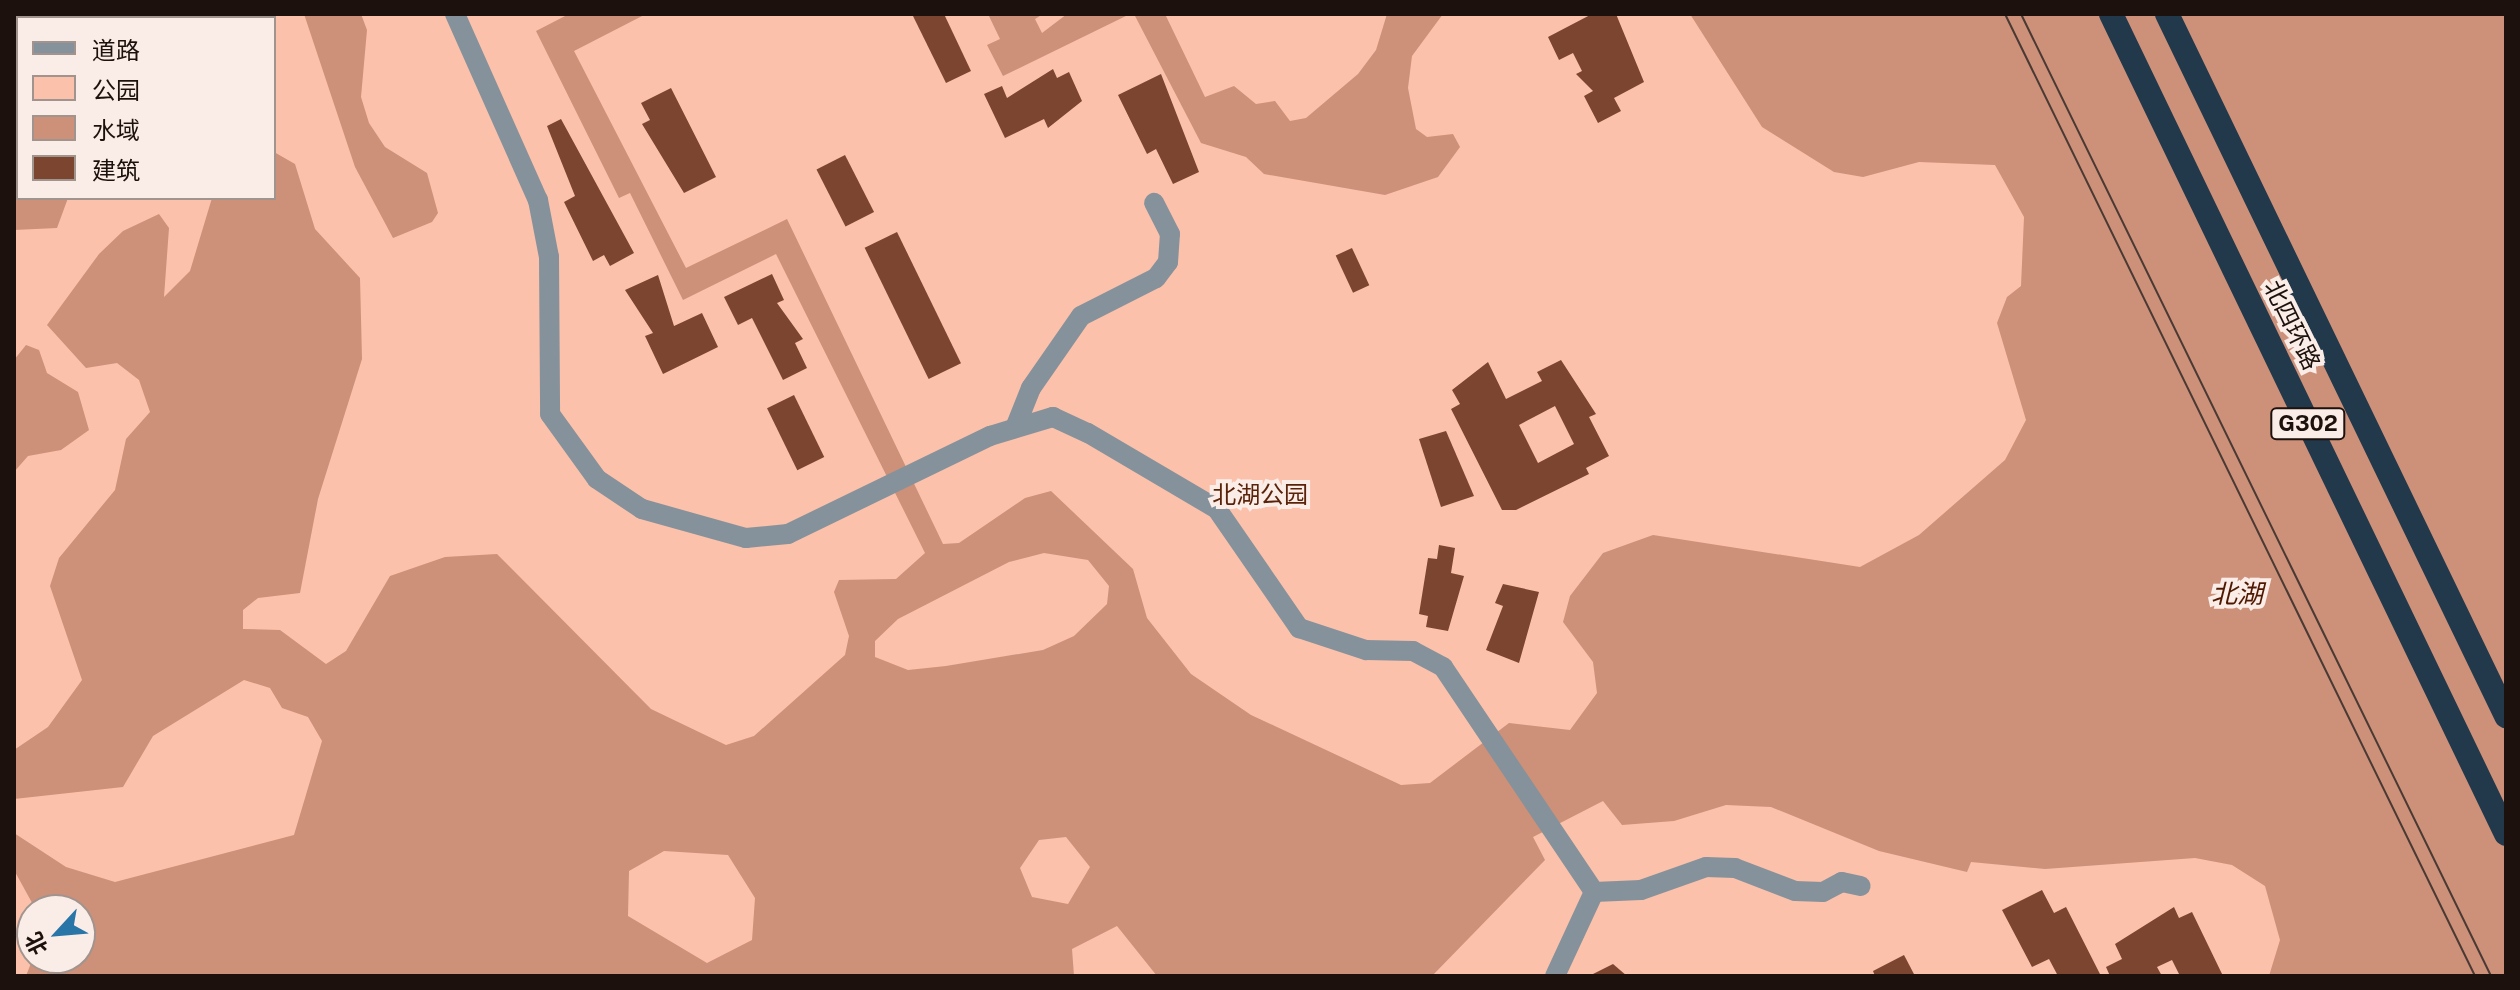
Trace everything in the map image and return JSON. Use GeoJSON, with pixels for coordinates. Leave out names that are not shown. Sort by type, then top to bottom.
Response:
{"type":"FeatureCollection","features":[{"type":"Feature","properties":{"kind":"highway","name":"北四环路"},"geometry":{"type":"LineString","coordinates":[[2111,14],[2506,834]]}},
{"type":"Feature","properties":{"kind":"highway","name":"北四环路"},"geometry":{"type":"LineString","coordinates":[[2167,14],[2506,716]]}},
{"type":"Feature","properties":{"kind":"street"},"geometry":{"type":"LineString","coordinates":[[455,14],[538,200],[549,257],[550,414],[597,479],[642,509],[694,528],[746,538],[788,534],[1015,428],[1053,417],[1180,483],[1217,509],[1299,628],[1366,650],[1413,651],[1443,667],[1581,867],[1594,892]]}},
{"type":"Feature","properties":{"kind":"street"},"geometry":{"type":"LineString","coordinates":[[1015,428],[1031,388],[1081,316],[1156,278],[1168,262],[1170,234],[1154,203]]}},
{"type":"Feature","properties":{"kind":"street"},"geometry":{"type":"LineString","coordinates":[[1594,892],[1641,890],[1706,867],[1735,868],[1795,891],[1823,892],[1842,882],[1861,886]]}},
{"type":"Feature","properties":{"kind":"street"},"geometry":{"type":"LineString","coordinates":[[1555,976],[1594,892]]}},
{"type":"Feature","properties":{"kind":"green space","name":"北湖公园"},"geometry":{"type":"Polygon","coordinates":[[[14,14],[2506,14],[2506,976],[14,976],[14,14]]]}},
{"type":"Feature","properties":{"kind":"water"},"geometry":{"type":"Polygon","coordinates":[[[14,14],[40,16],[16,16],[16,200],[67,200],[57,228],[14,230],[14,14]]]}},
{"type":"Feature","properties":{"kind":"water"},"geometry":{"type":"Polygon","coordinates":[[[304,14],[361,14],[367,30],[361,97],[369,123],[385,147],[427,173],[438,213],[432,222],[393,238],[355,167],[304,14]]]}},
{"type":"Feature","properties":{"kind":"water","name":"北湖"},"geometry":{"type":"Polygon","coordinates":[[[569,14],[646,14],[574,51],[686,268],[787,219],[943,544],[959,543],[1025,498],[1051,491],[1133,569],[1147,618],[1191,674],[1251,715],[1401,785],[1430,783],[1509,723],[1570,730],[1597,693],[1593,662],[1563,622],[1570,596],[1603,553],[1653,535],[1860,567],[1919,535],[2005,460],[2026,420],[1997,323],[2007,297],[2021,286],[2024,217],[1995,165],[1919,162],[1863,177],[1834,172],[1762,127],[1690,14],[2506,14],[2506,976],[2269,976],[2280,940],[2265,886],[2232,865],[2195,858],[2045,869],[1971,862],[1967,872],[1879,851],[1771,807],[1726,805],[1674,821],[1622,825],[1603,801],[1533,837],[1545,860],[1432,976],[1157,976],[1117,926],[1072,949],[1074,976],[26,976],[96,974],[96,894],[27,894],[14,870],[14,833],[66,867],[115,882],[294,835],[322,741],[308,717],[282,708],[270,688],[244,680],[153,736],[123,787],[14,799],[14,750],[48,727],[82,680],[50,586],[59,558],[115,490],[126,439],[150,412],[139,380],[117,363],[86,368],[47,325],[99,254],[123,231],[159,214],[169,228],[164,297],[190,271],[211,200],[276,200],[276,153],[295,164],[315,229],[360,278],[362,359],[318,499],[300,593],[258,598],[243,610],[243,629],[280,630],[326,664],[346,651],[390,576],[445,557],[497,554],[651,709],[726,745],[754,736],[845,655],[849,636],[834,592],[839,580],[896,579],[925,553],[776,254],[683,300],[630,193],[619,198],[536,31],[569,14]],[[1044,553],[1009,562],[898,619],[875,641],[875,657],[908,670],[1043,650],[1074,636],[1107,604],[1109,586],[1088,560],[1044,553]],[[1066,837],[1039,840],[1020,868],[1032,897],[1068,904],[1090,867],[1066,837]],[[664,851],[629,871],[628,916],[707,963],[752,940],[755,898],[728,855],[664,851]]]}},
{"type":"Feature","properties":{"kind":"water"},"geometry":{"type":"Polygon","coordinates":[[[988,14],[1043,14],[1035,19],[1042,33],[1067,14],[1130,14],[1003,76],[987,45],[1000,39],[988,14]]]}},
{"type":"Feature","properties":{"kind":"water"},"geometry":{"type":"Polygon","coordinates":[[[1134,14],[1165,14],[1205,97],[1234,86],[1256,104],[1275,101],[1290,121],[1306,118],[1358,74],[1376,50],[1387,14],[1443,14],[1412,56],[1408,88],[1416,129],[1427,137],[1453,134],[1460,147],[1438,177],[1385,195],[1264,174],[1246,157],[1201,143],[1134,14]]]}},
{"type":"Feature","properties":{"kind":"water"},"geometry":{"type":"Polygon","coordinates":[[[26,345],[39,350],[47,373],[78,392],[89,430],[61,450],[28,456],[14,472],[14,360],[26,345]]]}},
{"type":"Feature","properties":{"kind":"building"},"geometry":{"type":"Polygon","coordinates":[[[912,14],[944,14],[971,71],[946,83],[912,14]]]}},
{"type":"Feature","properties":{"kind":"building"},"geometry":{"type":"Polygon","coordinates":[[[1592,14],[1616,14],[1644,82],[1614,98],[1621,111],[1598,123],[1584,96],[1593,91],[1576,74],[1582,71],[1573,53],[1559,60],[1548,37],[1592,14]]]}},
{"type":"Feature","properties":{"kind":"building"},"geometry":{"type":"Polygon","coordinates":[[[1053,69],[1057,78],[1069,72],[1082,101],[1048,128],[1044,119],[1005,138],[984,94],[1002,86],[1007,98],[1053,69]]]}},
{"type":"Feature","properties":{"kind":"building"},"geometry":{"type":"Polygon","coordinates":[[[1161,74],[1199,172],[1173,184],[1156,149],[1147,154],[1118,95],[1161,74]]]}},
{"type":"Feature","properties":{"kind":"building"},"geometry":{"type":"Polygon","coordinates":[[[671,88],[716,177],[684,193],[642,124],[650,120],[641,103],[671,88]]]}},
{"type":"Feature","properties":{"kind":"building"},"geometry":{"type":"Polygon","coordinates":[[[561,119],[634,253],[610,266],[604,255],[593,261],[564,202],[575,196],[547,126],[561,119]]]}},
{"type":"Feature","properties":{"kind":"building"},"geometry":{"type":"Polygon","coordinates":[[[845,155],[874,212],[846,227],[816,170],[845,155]]]}},
{"type":"Feature","properties":{"kind":"building"},"geometry":{"type":"Polygon","coordinates":[[[897,232],[961,363],[929,379],[865,248],[897,232]]]}},
{"type":"Feature","properties":{"kind":"building"},"geometry":{"type":"Polygon","coordinates":[[[1352,248],[1369,285],[1353,293],[1336,256],[1352,248]]]}},
{"type":"Feature","properties":{"kind":"building"},"geometry":{"type":"Polygon","coordinates":[[[772,274],[784,300],[777,303],[803,339],[795,343],[807,368],[783,380],[752,318],[738,325],[724,297],[772,274]]]}},
{"type":"Feature","properties":{"kind":"building"},"geometry":{"type":"Polygon","coordinates":[[[658,275],[674,326],[702,313],[718,347],[663,374],[645,336],[653,333],[625,290],[658,275]]]}},
{"type":"Feature","properties":{"kind":"building"},"geometry":{"type":"Polygon","coordinates":[[[1561,360],[1596,414],[1589,417],[1609,456],[1586,468],[1589,474],[1516,510],[1502,510],[1451,409],[1460,404],[1452,390],[1488,362],[1506,399],[1542,381],[1537,372],[1561,360]],[[1555,406],[1519,425],[1538,463],[1574,444],[1555,406]]]}},
{"type":"Feature","properties":{"kind":"building"},"geometry":{"type":"Polygon","coordinates":[[[794,395],[824,457],[797,470],[767,408],[794,395]]]}},
{"type":"Feature","properties":{"kind":"building"},"geometry":{"type":"Polygon","coordinates":[[[1446,431],[1474,496],[1441,507],[1419,439],[1446,431]]]}},
{"type":"Feature","properties":{"kind":"building"},"geometry":{"type":"Polygon","coordinates":[[[1439,545],[1455,548],[1451,573],[1464,576],[1448,631],[1426,627],[1428,616],[1419,614],[1428,558],[1437,559],[1439,545]]]}},
{"type":"Feature","properties":{"kind":"building"},"geometry":{"type":"Polygon","coordinates":[[[1503,584],[1539,592],[1519,663],[1486,650],[1503,606],[1495,603],[1503,584]]]}},
{"type":"Feature","properties":{"kind":"building"},"geometry":{"type":"Polygon","coordinates":[[[2042,890],[2054,913],[2066,907],[2101,976],[2058,976],[2049,959],[2032,967],[2002,910],[2042,890]]]}},
{"type":"Feature","properties":{"kind":"building"},"geometry":{"type":"Polygon","coordinates":[[[2174,907],[2179,918],[2192,912],[2223,976],[2180,976],[2172,960],[2157,967],[2162,976],[2110,976],[2106,967],[2122,959],[2115,944],[2174,907]]]}},
{"type":"Feature","properties":{"kind":"building"},"geometry":{"type":"Polygon","coordinates":[[[1904,955],[1915,976],[1875,976],[1873,971],[1904,955]]]}},
{"type":"Feature","properties":{"kind":"building"},"geometry":{"type":"Polygon","coordinates":[[[1613,964],[1627,976],[1589,976],[1613,964]]]}},
{"type":"Feature","properties":{"kind":"tram line"},"geometry":{"type":"LineString","coordinates":[[2005,14],[2475,976]]}},
{"type":"Feature","properties":{"kind":"tram line"},"geometry":{"type":"LineString","coordinates":[[2021,14],[2491,976]]}}]}
